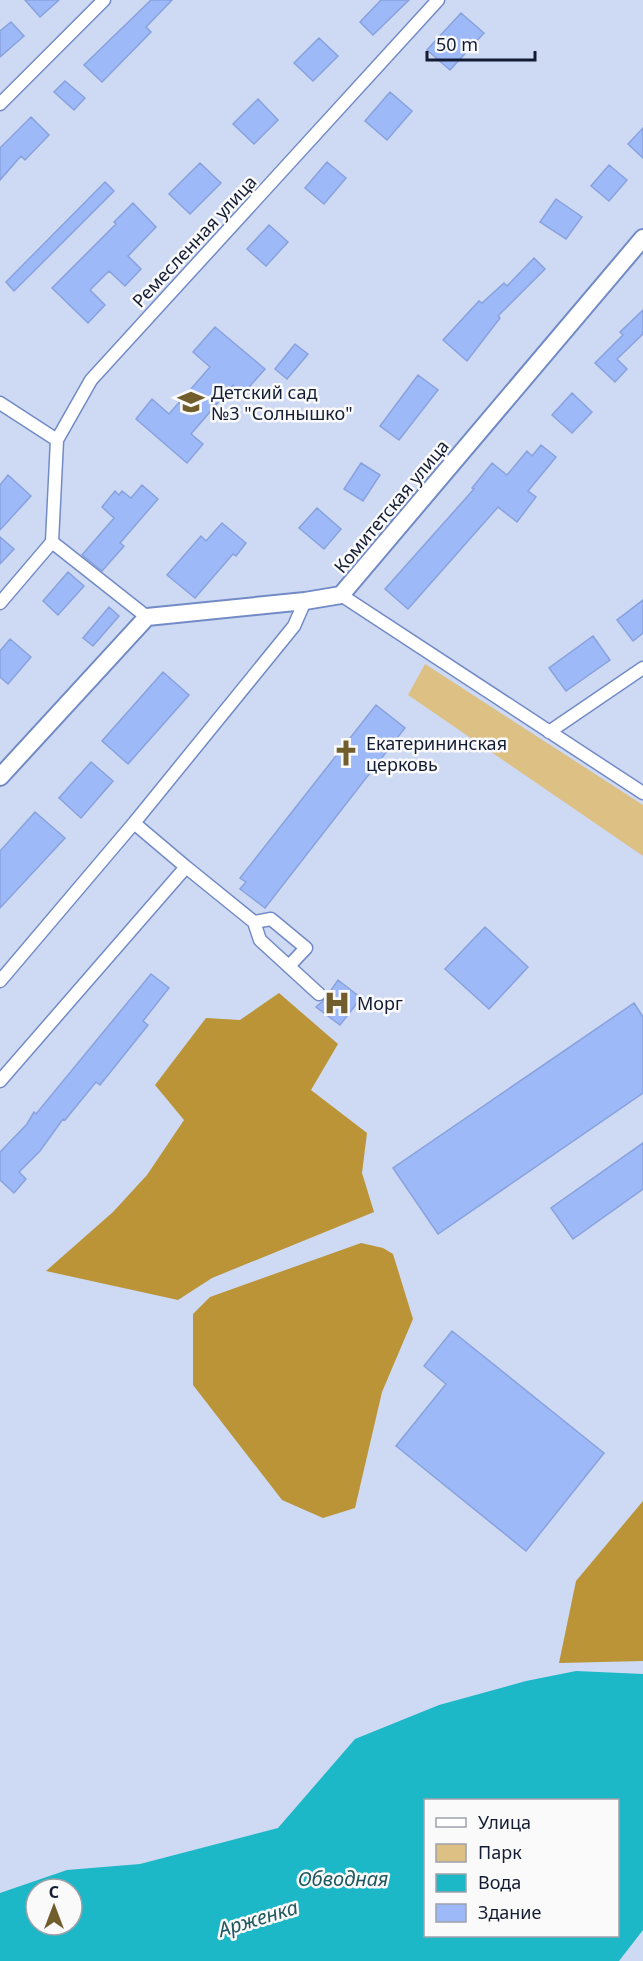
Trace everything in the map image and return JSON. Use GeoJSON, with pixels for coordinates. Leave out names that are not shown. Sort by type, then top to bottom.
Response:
{"type":"FeatureCollection","features":[{"type":"Feature","properties":{"kind":"street"},"geometry":{"type":"LineString","coordinates":[[0,104],[104,0]]}},
{"type":"Feature","properties":{"kind":"street","name":"Ремесленная улица"},"geometry":{"type":"LineString","coordinates":[[52,542],[57,440],[91,380],[438,0]]}},
{"type":"Feature","properties":{"kind":"street","name":"Комитетская улица"},"geometry":{"type":"LineString","coordinates":[[147,617],[305,602],[342,595],[643,238]]}},
{"type":"Feature","properties":{"kind":"street"},"geometry":{"type":"LineString","coordinates":[[0,403],[57,440]]}},
{"type":"Feature","properties":{"kind":"street"},"geometry":{"type":"LineString","coordinates":[[0,603],[52,542],[147,617],[0,777]]}},
{"type":"Feature","properties":{"kind":"street"},"geometry":{"type":"LineString","coordinates":[[342,595],[643,793]]}},
{"type":"Feature","properties":{"kind":"street"},"geometry":{"type":"LineString","coordinates":[[0,981],[134,823],[294,626],[305,602]]}},
{"type":"Feature","properties":{"kind":"street"},"geometry":{"type":"LineString","coordinates":[[549,732],[643,668]]}},
{"type":"Feature","properties":{"kind":"street"},"geometry":{"type":"LineString","coordinates":[[134,823],[254,922],[260,940],[319,994]]}},
{"type":"Feature","properties":{"kind":"street"},"geometry":{"type":"LineString","coordinates":[[0,1081],[186,867]]}},
{"type":"Feature","properties":{"kind":"street"},"geometry":{"type":"LineString","coordinates":[[254,922],[271,919],[306,948],[289,966]]}},
{"type":"Feature","properties":{"kind":"green space"},"geometry":{"type":"Polygon","coordinates":[[[425,664],[643,805],[643,856],[408,695],[425,664]]]}},
{"type":"Feature","properties":{"kind":"shaded area"},"geometry":{"type":"Polygon","coordinates":[[[279,993],[338,1044],[311,1090],[367,1133],[362,1173],[374,1212],[212,1278],[178,1300],[46,1271],[113,1212],[147,1175],[184,1120],[155,1085],[206,1018],[240,1020],[279,993]]]}},
{"type":"Feature","properties":{"kind":"shaded area"},"geometry":{"type":"Polygon","coordinates":[[[361,1243],[383,1248],[393,1254],[413,1319],[382,1392],[355,1508],[323,1518],[282,1500],[193,1385],[193,1314],[210,1297],[361,1243]]]}},
{"type":"Feature","properties":{"kind":"shaded area"},"geometry":{"type":"Polygon","coordinates":[[[643,1501],[643,1661],[559,1663],[576,1581],[643,1501]]]}},
{"type":"Feature","properties":{"kind":"water","name":"Обводная"},"geometry":{"type":"Polygon","coordinates":[[[576,1671],[643,1674],[643,1930],[619,1961],[0,1961],[0,1893],[24,1885],[24,1937],[84,1937],[84,1877],[47,1877],[67,1870],[140,1864],[278,1828],[355,1739],[439,1705],[526,1681],[576,1671]]]}},
{"type":"Feature","properties":{"kind":"building"},"geometry":{"type":"Polygon","coordinates":[[[25,0],[59,0],[40,17],[25,0]]]}},
{"type":"Feature","properties":{"kind":"building"},"geometry":{"type":"Polygon","coordinates":[[[151,0],[172,0],[146,27],[151,32],[102,82],[84,65],[151,0]]]}},
{"type":"Feature","properties":{"kind":"building"},"geometry":{"type":"Polygon","coordinates":[[[381,0],[409,0],[373,35],[360,22],[381,0]]]}},
{"type":"Feature","properties":{"kind":"building"},"geometry":{"type":"Polygon","coordinates":[[[461,13],[484,33],[450,70],[427,50],[461,13]]]}},
{"type":"Feature","properties":{"kind":"building"},"geometry":{"type":"Polygon","coordinates":[[[11,22],[24,36],[0,57],[0,31],[11,22]]]}},
{"type":"Feature","properties":{"kind":"building"},"geometry":{"type":"Polygon","coordinates":[[[319,38],[338,56],[313,81],[294,63],[319,38]]]}},
{"type":"Feature","properties":{"kind":"building"},"geometry":{"type":"Polygon","coordinates":[[[65,81],[85,98],[74,110],[54,92],[65,81]]]}},
{"type":"Feature","properties":{"kind":"building"},"geometry":{"type":"Polygon","coordinates":[[[390,92],[412,111],[387,140],[365,121],[390,92]]]}},
{"type":"Feature","properties":{"kind":"building"},"geometry":{"type":"Polygon","coordinates":[[[258,99],[278,120],[254,144],[233,124],[258,99]]]}},
{"type":"Feature","properties":{"kind":"building"},"geometry":{"type":"Polygon","coordinates":[[[31,117],[49,135],[25,160],[21,156],[0,180],[0,148],[31,117]]]}},
{"type":"Feature","properties":{"kind":"building"},"geometry":{"type":"Polygon","coordinates":[[[643,128],[643,158],[628,144],[643,128]]]}},
{"type":"Feature","properties":{"kind":"building"},"geometry":{"type":"Polygon","coordinates":[[[327,162],[346,178],[324,204],[305,188],[327,162]]]}},
{"type":"Feature","properties":{"kind":"building"},"geometry":{"type":"Polygon","coordinates":[[[200,163],[221,183],[190,214],[169,194],[200,163]]]}},
{"type":"Feature","properties":{"kind":"building"},"geometry":{"type":"Polygon","coordinates":[[[609,165],[627,180],[609,201],[591,186],[609,165]]]}},
{"type":"Feature","properties":{"kind":"building"},"geometry":{"type":"Polygon","coordinates":[[[105,182],[114,191],[14,291],[6,282],[105,182]]]}},
{"type":"Feature","properties":{"kind":"building"},"geometry":{"type":"Polygon","coordinates":[[[556,199],[582,217],[566,239],[540,222],[556,199]]]}},
{"type":"Feature","properties":{"kind":"building"},"geometry":{"type":"Polygon","coordinates":[[[133,203],[156,227],[128,256],[141,269],[125,286],[109,271],[90,290],[105,305],[88,323],[52,288],[116,224],[114,222],[133,203]]]}},
{"type":"Feature","properties":{"kind":"building"},"geometry":{"type":"Polygon","coordinates":[[[269,225],[288,242],[266,266],[247,249],[269,225]]]}},
{"type":"Feature","properties":{"kind":"building"},"geometry":{"type":"Polygon","coordinates":[[[534,258],[545,269],[498,316],[500,318],[467,361],[443,340],[479,301],[482,303],[504,283],[507,286],[534,258]]]}},
{"type":"Feature","properties":{"kind":"building"},"geometry":{"type":"Polygon","coordinates":[[[643,310],[643,334],[617,359],[627,369],[615,382],[595,363],[623,335],[620,332],[643,310]]]}},
{"type":"Feature","properties":{"kind":"building"},"geometry":{"type":"Polygon","coordinates":[[[215,327],[265,369],[243,394],[233,385],[191,434],[203,444],[187,463],[136,419],[152,399],[169,414],[210,367],[193,352],[215,327]]]}},
{"type":"Feature","properties":{"kind":"building"},"geometry":{"type":"Polygon","coordinates":[[[295,344],[308,354],[287,379],[275,369],[295,344]]]}},
{"type":"Feature","properties":{"kind":"building"},"geometry":{"type":"Polygon","coordinates":[[[418,375],[438,390],[399,440],[380,426],[418,375]]]}},
{"type":"Feature","properties":{"kind":"building"},"geometry":{"type":"Polygon","coordinates":[[[572,393],[592,412],[572,433],[552,415],[572,393]]]}},
{"type":"Feature","properties":{"kind":"building"},"geometry":{"type":"Polygon","coordinates":[[[541,445],[556,457],[528,491],[536,497],[517,522],[498,507],[408,609],[385,589],[474,489],[472,488],[492,463],[507,475],[527,451],[532,456],[541,445]]]}},
{"type":"Feature","properties":{"kind":"building"},"geometry":{"type":"Polygon","coordinates":[[[361,463],[380,475],[363,501],[344,489],[361,463]]]}},
{"type":"Feature","properties":{"kind":"building"},"geometry":{"type":"Polygon","coordinates":[[[8,475],[31,496],[0,530],[0,485],[8,475]]]}},
{"type":"Feature","properties":{"kind":"building"},"geometry":{"type":"Polygon","coordinates":[[[142,485],[158,499],[120,543],[124,546],[102,571],[82,555],[114,518],[102,507],[115,491],[119,495],[122,491],[131,498],[142,485]]]}},
{"type":"Feature","properties":{"kind":"building"},"geometry":{"type":"Polygon","coordinates":[[[317,508],[341,529],[324,549],[299,528],[317,508]]]}},
{"type":"Feature","properties":{"kind":"building"},"geometry":{"type":"Polygon","coordinates":[[[222,523],[246,543],[236,556],[233,554],[195,598],[167,575],[201,536],[206,541],[222,523]]]}},
{"type":"Feature","properties":{"kind":"building"},"geometry":{"type":"Polygon","coordinates":[[[0,537],[14,549],[0,564],[0,537]]]}},
{"type":"Feature","properties":{"kind":"building"},"geometry":{"type":"Polygon","coordinates":[[[68,572],[84,586],[58,615],[43,601],[68,572]]]}},
{"type":"Feature","properties":{"kind":"building"},"geometry":{"type":"Polygon","coordinates":[[[643,600],[643,633],[633,641],[617,620],[643,600]]]}},
{"type":"Feature","properties":{"kind":"building"},"geometry":{"type":"Polygon","coordinates":[[[109,607],[119,616],[93,646],[83,638],[109,607]]]}},
{"type":"Feature","properties":{"kind":"building"},"geometry":{"type":"Polygon","coordinates":[[[593,636],[610,660],[566,691],[549,668],[593,636]]]}},
{"type":"Feature","properties":{"kind":"building"},"geometry":{"type":"Polygon","coordinates":[[[10,639],[31,657],[8,684],[0,677],[0,651],[10,639]]]}},
{"type":"Feature","properties":{"kind":"building"},"geometry":{"type":"Polygon","coordinates":[[[163,672],[189,695],[128,764],[102,741],[163,672]]]}},
{"type":"Feature","properties":{"kind":"building"},"geometry":{"type":"Polygon","coordinates":[[[376,705],[405,728],[265,908],[240,889],[246,882],[240,878],[376,705]]]}},
{"type":"Feature","properties":{"kind":"building"},"geometry":{"type":"Polygon","coordinates":[[[91,762],[113,781],[81,818],[59,798],[91,762]]]}},
{"type":"Feature","properties":{"kind":"building"},"geometry":{"type":"Polygon","coordinates":[[[35,812],[65,838],[0,908],[0,851],[35,812]]]}},
{"type":"Feature","properties":{"kind":"building"},"geometry":{"type":"Polygon","coordinates":[[[485,927],[528,967],[489,1009],[445,969],[485,927]]]}},
{"type":"Feature","properties":{"kind":"building"},"geometry":{"type":"Polygon","coordinates":[[[151,974],[169,988],[143,1021],[148,1025],[100,1085],[96,1082],[65,1120],[63,1119],[40,1151],[19,1172],[26,1179],[14,1193],[0,1180],[0,1152],[27,1124],[34,1112],[36,1114],[151,974]]]}},
{"type":"Feature","properties":{"kind":"building"},"geometry":{"type":"Polygon","coordinates":[[[338,980],[361,998],[340,1025],[316,1007],[325,999],[338,980]]]}},
{"type":"Feature","properties":{"kind":"building"},"geometry":{"type":"Polygon","coordinates":[[[634,1003],[643,1017],[643,1093],[438,1234],[393,1168],[634,1003]]]}},
{"type":"Feature","properties":{"kind":"building"},"geometry":{"type":"Polygon","coordinates":[[[643,1143],[643,1189],[573,1239],[551,1208],[643,1143]]]}},
{"type":"Feature","properties":{"kind":"building"},"geometry":{"type":"Polygon","coordinates":[[[452,1331],[604,1453],[526,1551],[396,1446],[446,1384],[424,1366],[452,1331]]]}},
{"type":"Feature","properties":{"kind":"place","name":"Детский сад №3 \"Солнышко\""},"geometry":{"type":"Point","coordinates":[191,402]}},
{"type":"Feature","properties":{"kind":"place","name":"Екатерининская церковь"},"geometry":{"type":"Point","coordinates":[346,753]}},
{"type":"Feature","properties":{"kind":"place","name":"Морг"},"geometry":{"type":"Point","coordinates":[337,1003]}},
{"type":"Feature","properties":{"kind":"water label","name":"Арженка"},"geometry":{"type":"Point","coordinates":[258,1918]}}]}
